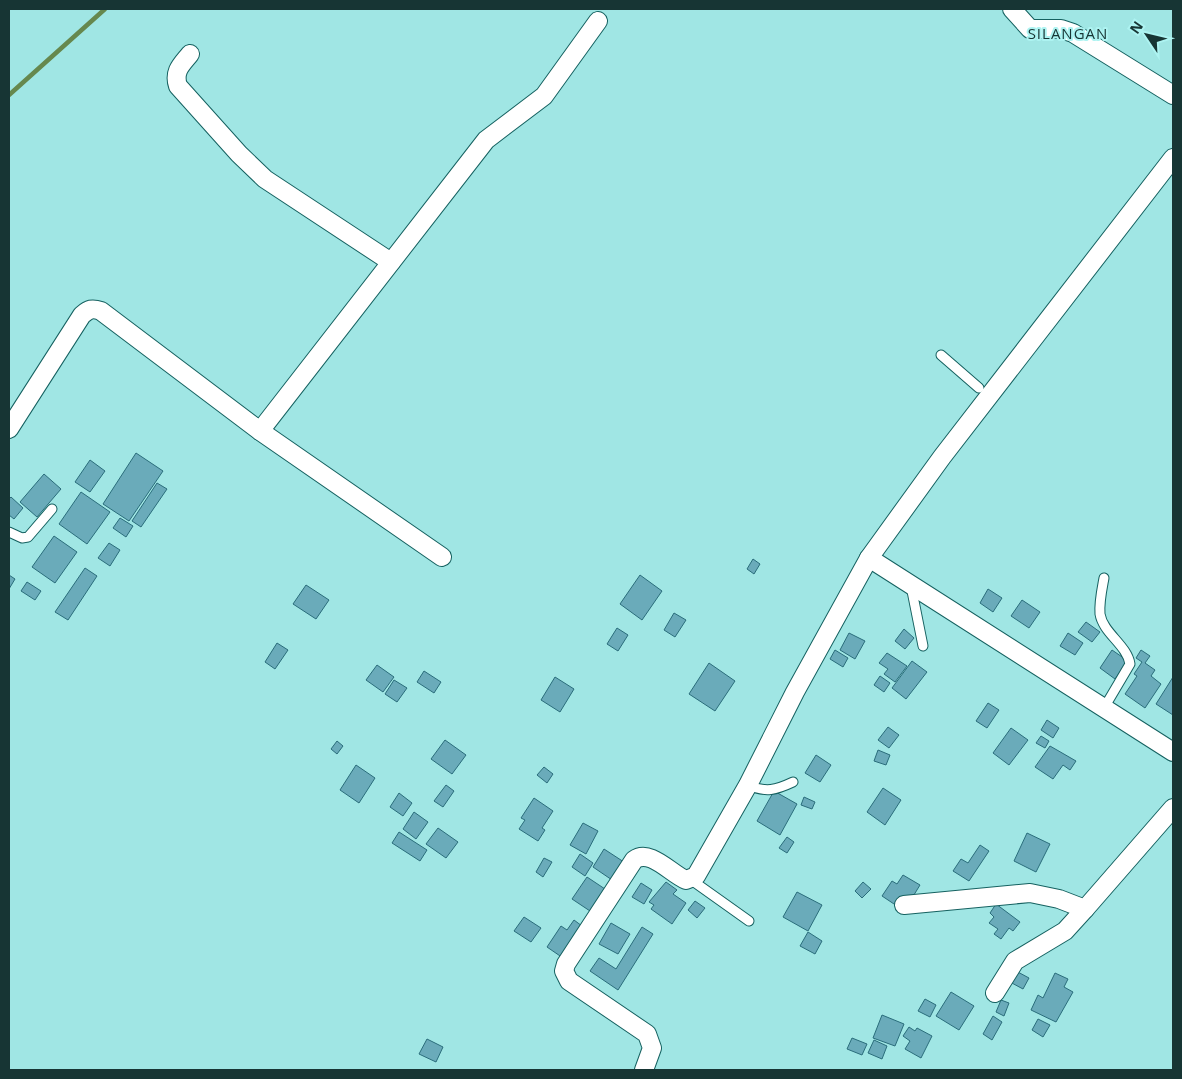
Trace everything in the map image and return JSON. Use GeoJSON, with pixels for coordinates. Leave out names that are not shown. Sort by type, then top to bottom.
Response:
{"type":"FeatureCollection","features":[{"type":"Feature","properties":{"kind":"street"},"geometry":{"type":"LineString","coordinates":[[1012,9],[1030,29],[1062,29],[1073,33],[1173,95]]}},
{"type":"Feature","properties":{"kind":"street"},"geometry":{"type":"LineString","coordinates":[[260,431],[486,140],[544,96],[598,21]]}},
{"type":"Feature","properties":{"kind":"street"},"geometry":{"type":"LineString","coordinates":[[190,54],[176,71],[175,76],[178,86],[250,166],[265,179],[391,262]]}},
{"type":"Feature","properties":{"kind":"street"},"geometry":{"type":"LineString","coordinates":[[644,1070],[652,1048],[647,1034],[569,981],[564,971],[572,956],[634,860],[639,857],[649,857],[681,878],[690,880],[701,869],[869,558],[942,457],[985,392],[1173,158]]}},
{"type":"Feature","properties":{"kind":"street"},"geometry":{"type":"LineString","coordinates":[[9,429],[82,315],[93,309],[100,311],[260,431],[442,558]]}},
{"type":"Feature","properties":{"kind":"street"},"geometry":{"type":"LineString","coordinates":[[869,558],[1173,752]]}},
{"type":"Feature","properties":{"kind":"street"},"geometry":{"type":"LineString","coordinates":[[994,993],[1015,961],[1065,931],[1173,808]]}},
{"type":"Feature","properties":{"kind":"street"},"geometry":{"type":"LineString","coordinates":[[904,905],[1030,894],[1059,899],[1085,909]]}},
{"type":"Feature","properties":{"kind":"lane"},"geometry":{"type":"LineString","coordinates":[[941,355],[985,392]]}},
{"type":"Feature","properties":{"kind":"lane"},"geometry":{"type":"LineString","coordinates":[[9,532],[22,538],[28,537],[52,509]]}},
{"type":"Feature","properties":{"kind":"lane"},"geometry":{"type":"LineString","coordinates":[[1104,578],[1100,604],[1101,619],[1122,648],[1130,664],[1104,708]]}},
{"type":"Feature","properties":{"kind":"lane"},"geometry":{"type":"LineString","coordinates":[[911,584],[923,646]]}},
{"type":"Feature","properties":{"kind":"lane"},"geometry":{"type":"LineString","coordinates":[[748,785],[761,790],[771,790],[793,782]]}},
{"type":"Feature","properties":{"kind":"lane"},"geometry":{"type":"LineString","coordinates":[[690,880],[749,921]]}},
{"type":"Feature","properties":{"kind":"building"},"geometry":{"type":"Polygon","coordinates":[[[136,453],[163,471],[129,521],[103,504],[136,453]]]}},
{"type":"Feature","properties":{"kind":"building"},"geometry":{"type":"Polygon","coordinates":[[[90,460],[105,471],[90,492],[75,482],[90,460]]]}},
{"type":"Feature","properties":{"kind":"building"},"geometry":{"type":"Polygon","coordinates":[[[44,474],[61,489],[37,517],[20,502],[44,474]]]}},
{"type":"Feature","properties":{"kind":"building"},"geometry":{"type":"Polygon","coordinates":[[[157,483],[167,489],[141,527],[132,521],[157,483]]]}},
{"type":"Feature","properties":{"kind":"building"},"geometry":{"type":"Polygon","coordinates":[[[81,492],[110,512],[87,544],[59,524],[81,492]]]}},
{"type":"Feature","properties":{"kind":"building"},"geometry":{"type":"Polygon","coordinates":[[[11,497],[23,508],[14,519],[9,515],[9,499],[11,497]]]}},
{"type":"Feature","properties":{"kind":"building"},"geometry":{"type":"Polygon","coordinates":[[[120,518],[133,526],[126,537],[113,528],[120,518]]]}},
{"type":"Feature","properties":{"kind":"building"},"geometry":{"type":"Polygon","coordinates":[[[54,536],[77,552],[55,583],[32,567],[54,536]]]}},
{"type":"Feature","properties":{"kind":"building"},"geometry":{"type":"Polygon","coordinates":[[[109,543],[120,550],[110,566],[98,558],[109,543]]]}},
{"type":"Feature","properties":{"kind":"building"},"geometry":{"type":"Polygon","coordinates":[[[753,559],[760,564],[754,574],[747,569],[753,559]]]}},
{"type":"Feature","properties":{"kind":"building"},"geometry":{"type":"Polygon","coordinates":[[[85,568],[97,576],[68,620],[55,612],[85,568]]]}},
{"type":"Feature","properties":{"kind":"building"},"geometry":{"type":"Polygon","coordinates":[[[9,575],[15,579],[9,589],[9,575]]]}},
{"type":"Feature","properties":{"kind":"building"},"geometry":{"type":"Polygon","coordinates":[[[640,575],[662,591],[642,620],[620,604],[640,575]]]}},
{"type":"Feature","properties":{"kind":"building"},"geometry":{"type":"Polygon","coordinates":[[[27,582],[41,591],[35,600],[21,591],[27,582]]]}},
{"type":"Feature","properties":{"kind":"building"},"geometry":{"type":"Polygon","coordinates":[[[306,585],[329,600],[316,619],[293,604],[306,585]]]}},
{"type":"Feature","properties":{"kind":"building"},"geometry":{"type":"Polygon","coordinates":[[[988,589],[1002,598],[993,612],[980,603],[988,589]]]}},
{"type":"Feature","properties":{"kind":"building"},"geometry":{"type":"Polygon","coordinates":[[[1022,600],[1040,612],[1029,628],[1011,616],[1022,600]]]}},
{"type":"Feature","properties":{"kind":"building"},"geometry":{"type":"Polygon","coordinates":[[[674,613],[686,620],[675,637],[664,630],[674,613]]]}},
{"type":"Feature","properties":{"kind":"building"},"geometry":{"type":"Polygon","coordinates":[[[1086,622],[1100,632],[1092,642],[1078,632],[1086,622]]]}},
{"type":"Feature","properties":{"kind":"building"},"geometry":{"type":"Polygon","coordinates":[[[617,628],[628,635],[618,651],[607,644],[617,628]]]}},
{"type":"Feature","properties":{"kind":"building"},"geometry":{"type":"Polygon","coordinates":[[[904,629],[914,638],[905,649],[895,641],[904,629]]]}},
{"type":"Feature","properties":{"kind":"building"},"geometry":{"type":"Polygon","coordinates":[[[849,633],[865,641],[855,659],[840,650],[849,633]]]}},
{"type":"Feature","properties":{"kind":"building"},"geometry":{"type":"Polygon","coordinates":[[[1068,633],[1083,643],[1075,655],[1060,646],[1068,633]]]}},
{"type":"Feature","properties":{"kind":"building"},"geometry":{"type":"Polygon","coordinates":[[[277,643],[288,650],[275,669],[265,662],[277,643]]]}},
{"type":"Feature","properties":{"kind":"building"},"geometry":{"type":"Polygon","coordinates":[[[835,650],[848,658],[843,667],[830,659],[835,650]]]}},
{"type":"Feature","properties":{"kind":"building"},"geometry":{"type":"Polygon","coordinates":[[[1112,650],[1128,661],[1115,679],[1100,668],[1112,650]]]}},
{"type":"Feature","properties":{"kind":"building"},"geometry":{"type":"Polygon","coordinates":[[[1141,650],[1150,656],[1145,663],[1155,670],[1151,676],[1161,684],[1145,708],[1125,694],[1137,676],[1134,674],[1142,662],[1136,658],[1141,650]]]}},
{"type":"Feature","properties":{"kind":"building"},"geometry":{"type":"Polygon","coordinates":[[[887,653],[907,666],[895,682],[884,674],[888,669],[879,663],[887,653]]]}},
{"type":"Feature","properties":{"kind":"building"},"geometry":{"type":"Polygon","coordinates":[[[912,661],[927,672],[906,699],[892,688],[912,661]]]}},
{"type":"Feature","properties":{"kind":"building"},"geometry":{"type":"Polygon","coordinates":[[[709,663],[735,681],[715,711],[689,694],[709,663]]]}},
{"type":"Feature","properties":{"kind":"building"},"geometry":{"type":"Polygon","coordinates":[[[377,665],[394,677],[383,692],[366,680],[377,665]]]}},
{"type":"Feature","properties":{"kind":"building"},"geometry":{"type":"Polygon","coordinates":[[[424,671],[441,682],[434,693],[417,682],[424,671]]]}},
{"type":"Feature","properties":{"kind":"building"},"geometry":{"type":"Polygon","coordinates":[[[880,676],[890,683],[884,692],[874,685],[880,676]]]}},
{"type":"Feature","properties":{"kind":"building"},"geometry":{"type":"Polygon","coordinates":[[[555,677],[574,689],[560,712],[541,700],[555,677]]]}},
{"type":"Feature","properties":{"kind":"building"},"geometry":{"type":"Polygon","coordinates":[[[1173,677],[1173,715],[1156,704],[1173,677]]]}},
{"type":"Feature","properties":{"kind":"building"},"geometry":{"type":"Polygon","coordinates":[[[394,680],[407,688],[397,702],[385,694],[394,680]]]}},
{"type":"Feature","properties":{"kind":"building"},"geometry":{"type":"Polygon","coordinates":[[[988,703],[999,710],[987,728],[976,721],[988,703]]]}},
{"type":"Feature","properties":{"kind":"building"},"geometry":{"type":"Polygon","coordinates":[[[1047,720],[1059,728],[1053,738],[1041,730],[1047,720]]]}},
{"type":"Feature","properties":{"kind":"building"},"geometry":{"type":"Polygon","coordinates":[[[888,727],[899,735],[889,748],[878,740],[888,727]]]}},
{"type":"Feature","properties":{"kind":"building"},"geometry":{"type":"Polygon","coordinates":[[[1011,728],[1028,740],[1009,765],[993,753],[1011,728]]]}},
{"type":"Feature","properties":{"kind":"building"},"geometry":{"type":"Polygon","coordinates":[[[1041,736],[1049,741],[1045,748],[1036,743],[1041,736]]]}},
{"type":"Feature","properties":{"kind":"building"},"geometry":{"type":"Polygon","coordinates":[[[445,740],[466,755],[452,774],[431,759],[445,740]]]}},
{"type":"Feature","properties":{"kind":"building"},"geometry":{"type":"Polygon","coordinates":[[[337,741],[343,746],[337,754],[331,749],[337,741]]]}},
{"type":"Feature","properties":{"kind":"building"},"geometry":{"type":"Polygon","coordinates":[[[1050,746],[1076,761],[1070,770],[1063,765],[1053,779],[1035,767],[1050,746]]]}},
{"type":"Feature","properties":{"kind":"building"},"geometry":{"type":"Polygon","coordinates":[[[878,750],[890,755],[886,765],[874,761],[878,750]]]}},
{"type":"Feature","properties":{"kind":"building"},"geometry":{"type":"Polygon","coordinates":[[[816,755],[831,765],[820,782],[805,773],[816,755]]]}},
{"type":"Feature","properties":{"kind":"building"},"geometry":{"type":"Polygon","coordinates":[[[356,765],[375,778],[359,803],[340,790],[356,765]]]}},
{"type":"Feature","properties":{"kind":"building"},"geometry":{"type":"Polygon","coordinates":[[[544,767],[553,774],[547,783],[537,775],[544,767]]]}},
{"type":"Feature","properties":{"kind":"building"},"geometry":{"type":"Polygon","coordinates":[[[446,785],[454,791],[443,807],[434,801],[446,785]]]}},
{"type":"Feature","properties":{"kind":"building"},"geometry":{"type":"Polygon","coordinates":[[[883,788],[901,800],[885,825],[867,812],[883,788]]]}},
{"type":"Feature","properties":{"kind":"building"},"geometry":{"type":"Polygon","coordinates":[[[774,791],[797,804],[780,835],[757,821],[774,791]]]}},
{"type":"Feature","properties":{"kind":"building"},"geometry":{"type":"Polygon","coordinates":[[[399,793],[412,803],[403,816],[390,807],[399,793]]]}},
{"type":"Feature","properties":{"kind":"building"},"geometry":{"type":"Polygon","coordinates":[[[804,797],[815,802],[812,809],[801,805],[804,797]]]}},
{"type":"Feature","properties":{"kind":"building"},"geometry":{"type":"Polygon","coordinates":[[[534,798],[553,811],[542,828],[545,830],[538,841],[519,829],[525,820],[521,818],[534,798]]]}},
{"type":"Feature","properties":{"kind":"building"},"geometry":{"type":"Polygon","coordinates":[[[414,812],[428,822],[416,839],[403,829],[414,812]]]}},
{"type":"Feature","properties":{"kind":"building"},"geometry":{"type":"Polygon","coordinates":[[[583,823],[598,831],[586,854],[570,845],[583,823]]]}},
{"type":"Feature","properties":{"kind":"building"},"geometry":{"type":"Polygon","coordinates":[[[438,828],[458,842],[446,858],[426,844],[438,828]]]}},
{"type":"Feature","properties":{"kind":"building"},"geometry":{"type":"Polygon","coordinates":[[[399,832],[427,850],[420,861],[392,843],[399,832]]]}},
{"type":"Feature","properties":{"kind":"building"},"geometry":{"type":"Polygon","coordinates":[[[1027,833],[1050,844],[1036,872],[1014,861],[1027,833]]]}},
{"type":"Feature","properties":{"kind":"building"},"geometry":{"type":"Polygon","coordinates":[[[787,837],[794,842],[787,853],[779,848],[787,837]]]}},
{"type":"Feature","properties":{"kind":"building"},"geometry":{"type":"Polygon","coordinates":[[[980,845],[989,851],[969,881],[953,871],[961,859],[968,863],[980,845]]]}},
{"type":"Feature","properties":{"kind":"building"},"geometry":{"type":"Polygon","coordinates":[[[604,849],[627,864],[615,882],[593,867],[604,849]]]}},
{"type":"Feature","properties":{"kind":"building"},"geometry":{"type":"Polygon","coordinates":[[[580,854],[593,863],[585,876],[572,867],[580,854]]]}},
{"type":"Feature","properties":{"kind":"building"},"geometry":{"type":"Polygon","coordinates":[[[544,858],[552,862],[543,877],[536,872],[544,858]]]}},
{"type":"Feature","properties":{"kind":"building"},"geometry":{"type":"Polygon","coordinates":[[[903,875],[920,885],[909,903],[897,906],[882,896],[892,881],[897,884],[903,875]]]}},
{"type":"Feature","properties":{"kind":"building"},"geometry":{"type":"Polygon","coordinates":[[[587,877],[608,891],[593,913],[572,899],[587,877]]]}},
{"type":"Feature","properties":{"kind":"building"},"geometry":{"type":"Polygon","coordinates":[[[666,882],[677,890],[673,894],[686,903],[672,924],[651,909],[654,905],[649,902],[666,882]]]}},
{"type":"Feature","properties":{"kind":"building"},"geometry":{"type":"Polygon","coordinates":[[[863,882],[871,889],[862,898],[855,891],[863,882]]]}},
{"type":"Feature","properties":{"kind":"building"},"geometry":{"type":"Polygon","coordinates":[[[641,883],[652,890],[644,904],[632,897],[641,883]]]}},
{"type":"Feature","properties":{"kind":"building"},"geometry":{"type":"Polygon","coordinates":[[[797,892],[822,905],[808,931],[783,917],[797,892]]]}},
{"type":"Feature","properties":{"kind":"building"},"geometry":{"type":"Polygon","coordinates":[[[695,901],[705,908],[697,918],[688,910],[695,901]]]}},
{"type":"Feature","properties":{"kind":"building"},"geometry":{"type":"Polygon","coordinates":[[[996,904],[1020,922],[1013,931],[1009,928],[1001,939],[994,934],[998,929],[989,923],[994,917],[990,913],[996,904]]]}},
{"type":"Feature","properties":{"kind":"building"},"geometry":{"type":"Polygon","coordinates":[[[524,917],[541,928],[531,942],[514,931],[524,917]]]}},
{"type":"Feature","properties":{"kind":"building"},"geometry":{"type":"Polygon","coordinates":[[[574,920],[586,929],[563,958],[547,947],[561,926],[567,930],[574,920]]]}},
{"type":"Feature","properties":{"kind":"building"},"geometry":{"type":"Polygon","coordinates":[[[611,923],[630,934],[618,954],[599,944],[611,923]]]}},
{"type":"Feature","properties":{"kind":"building"},"geometry":{"type":"Polygon","coordinates":[[[642,927],[653,934],[618,990],[590,971],[599,958],[616,969],[642,927]]]}},
{"type":"Feature","properties":{"kind":"building"},"geometry":{"type":"Polygon","coordinates":[[[808,932],[822,941],[815,954],[800,946],[808,932]]]}},
{"type":"Feature","properties":{"kind":"building"},"geometry":{"type":"Polygon","coordinates":[[[1016,971],[1029,978],[1023,989],[1010,982],[1016,971]]]}},
{"type":"Feature","properties":{"kind":"building"},"geometry":{"type":"Polygon","coordinates":[[[1055,973],[1068,979],[1064,987],[1073,992],[1056,1022],[1031,1010],[1038,995],[1043,998],[1055,973]]]}},
{"type":"Feature","properties":{"kind":"building"},"geometry":{"type":"Polygon","coordinates":[[[951,992],[974,1006],[959,1030],[936,1016],[951,992]]]}},
{"type":"Feature","properties":{"kind":"building"},"geometry":{"type":"Polygon","coordinates":[[[925,999],[936,1005],[930,1017],[918,1011],[925,999]]]}},
{"type":"Feature","properties":{"kind":"building"},"geometry":{"type":"Polygon","coordinates":[[[1001,1000],[1009,1003],[1004,1016],[996,1012],[1001,1000]]]}},
{"type":"Feature","properties":{"kind":"building"},"geometry":{"type":"Polygon","coordinates":[[[882,1015],[904,1024],[895,1046],[873,1038],[882,1015]]]}},
{"type":"Feature","properties":{"kind":"building"},"geometry":{"type":"Polygon","coordinates":[[[993,1016],[1002,1022],[992,1040],[983,1034],[993,1016]]]}},
{"type":"Feature","properties":{"kind":"building"},"geometry":{"type":"Polygon","coordinates":[[[1038,1019],[1050,1025],[1043,1037],[1032,1030],[1038,1019]]]}},
{"type":"Feature","properties":{"kind":"building"},"geometry":{"type":"Polygon","coordinates":[[[909,1027],[915,1031],[917,1028],[932,1036],[921,1058],[905,1049],[910,1041],[903,1036],[909,1027]]]}},
{"type":"Feature","properties":{"kind":"building"},"geometry":{"type":"Polygon","coordinates":[[[852,1038],[867,1044],[862,1055],[847,1049],[852,1038]]]}},
{"type":"Feature","properties":{"kind":"building"},"geometry":{"type":"Polygon","coordinates":[[[427,1039],[443,1047],[436,1062],[419,1054],[427,1039]]]}},
{"type":"Feature","properties":{"kind":"building"},"geometry":{"type":"Polygon","coordinates":[[[874,1040],[887,1046],[882,1059],[868,1053],[874,1040]]]}},
{"type":"Feature","properties":{"kind":"waterway"},"geometry":{"type":"LineString","coordinates":[[9,95],[105,9]]}},
{"type":"Feature","properties":{"kind":"district","name":"SILANGAN"},"geometry":{"type":"Point","coordinates":[1068,34]}}]}
